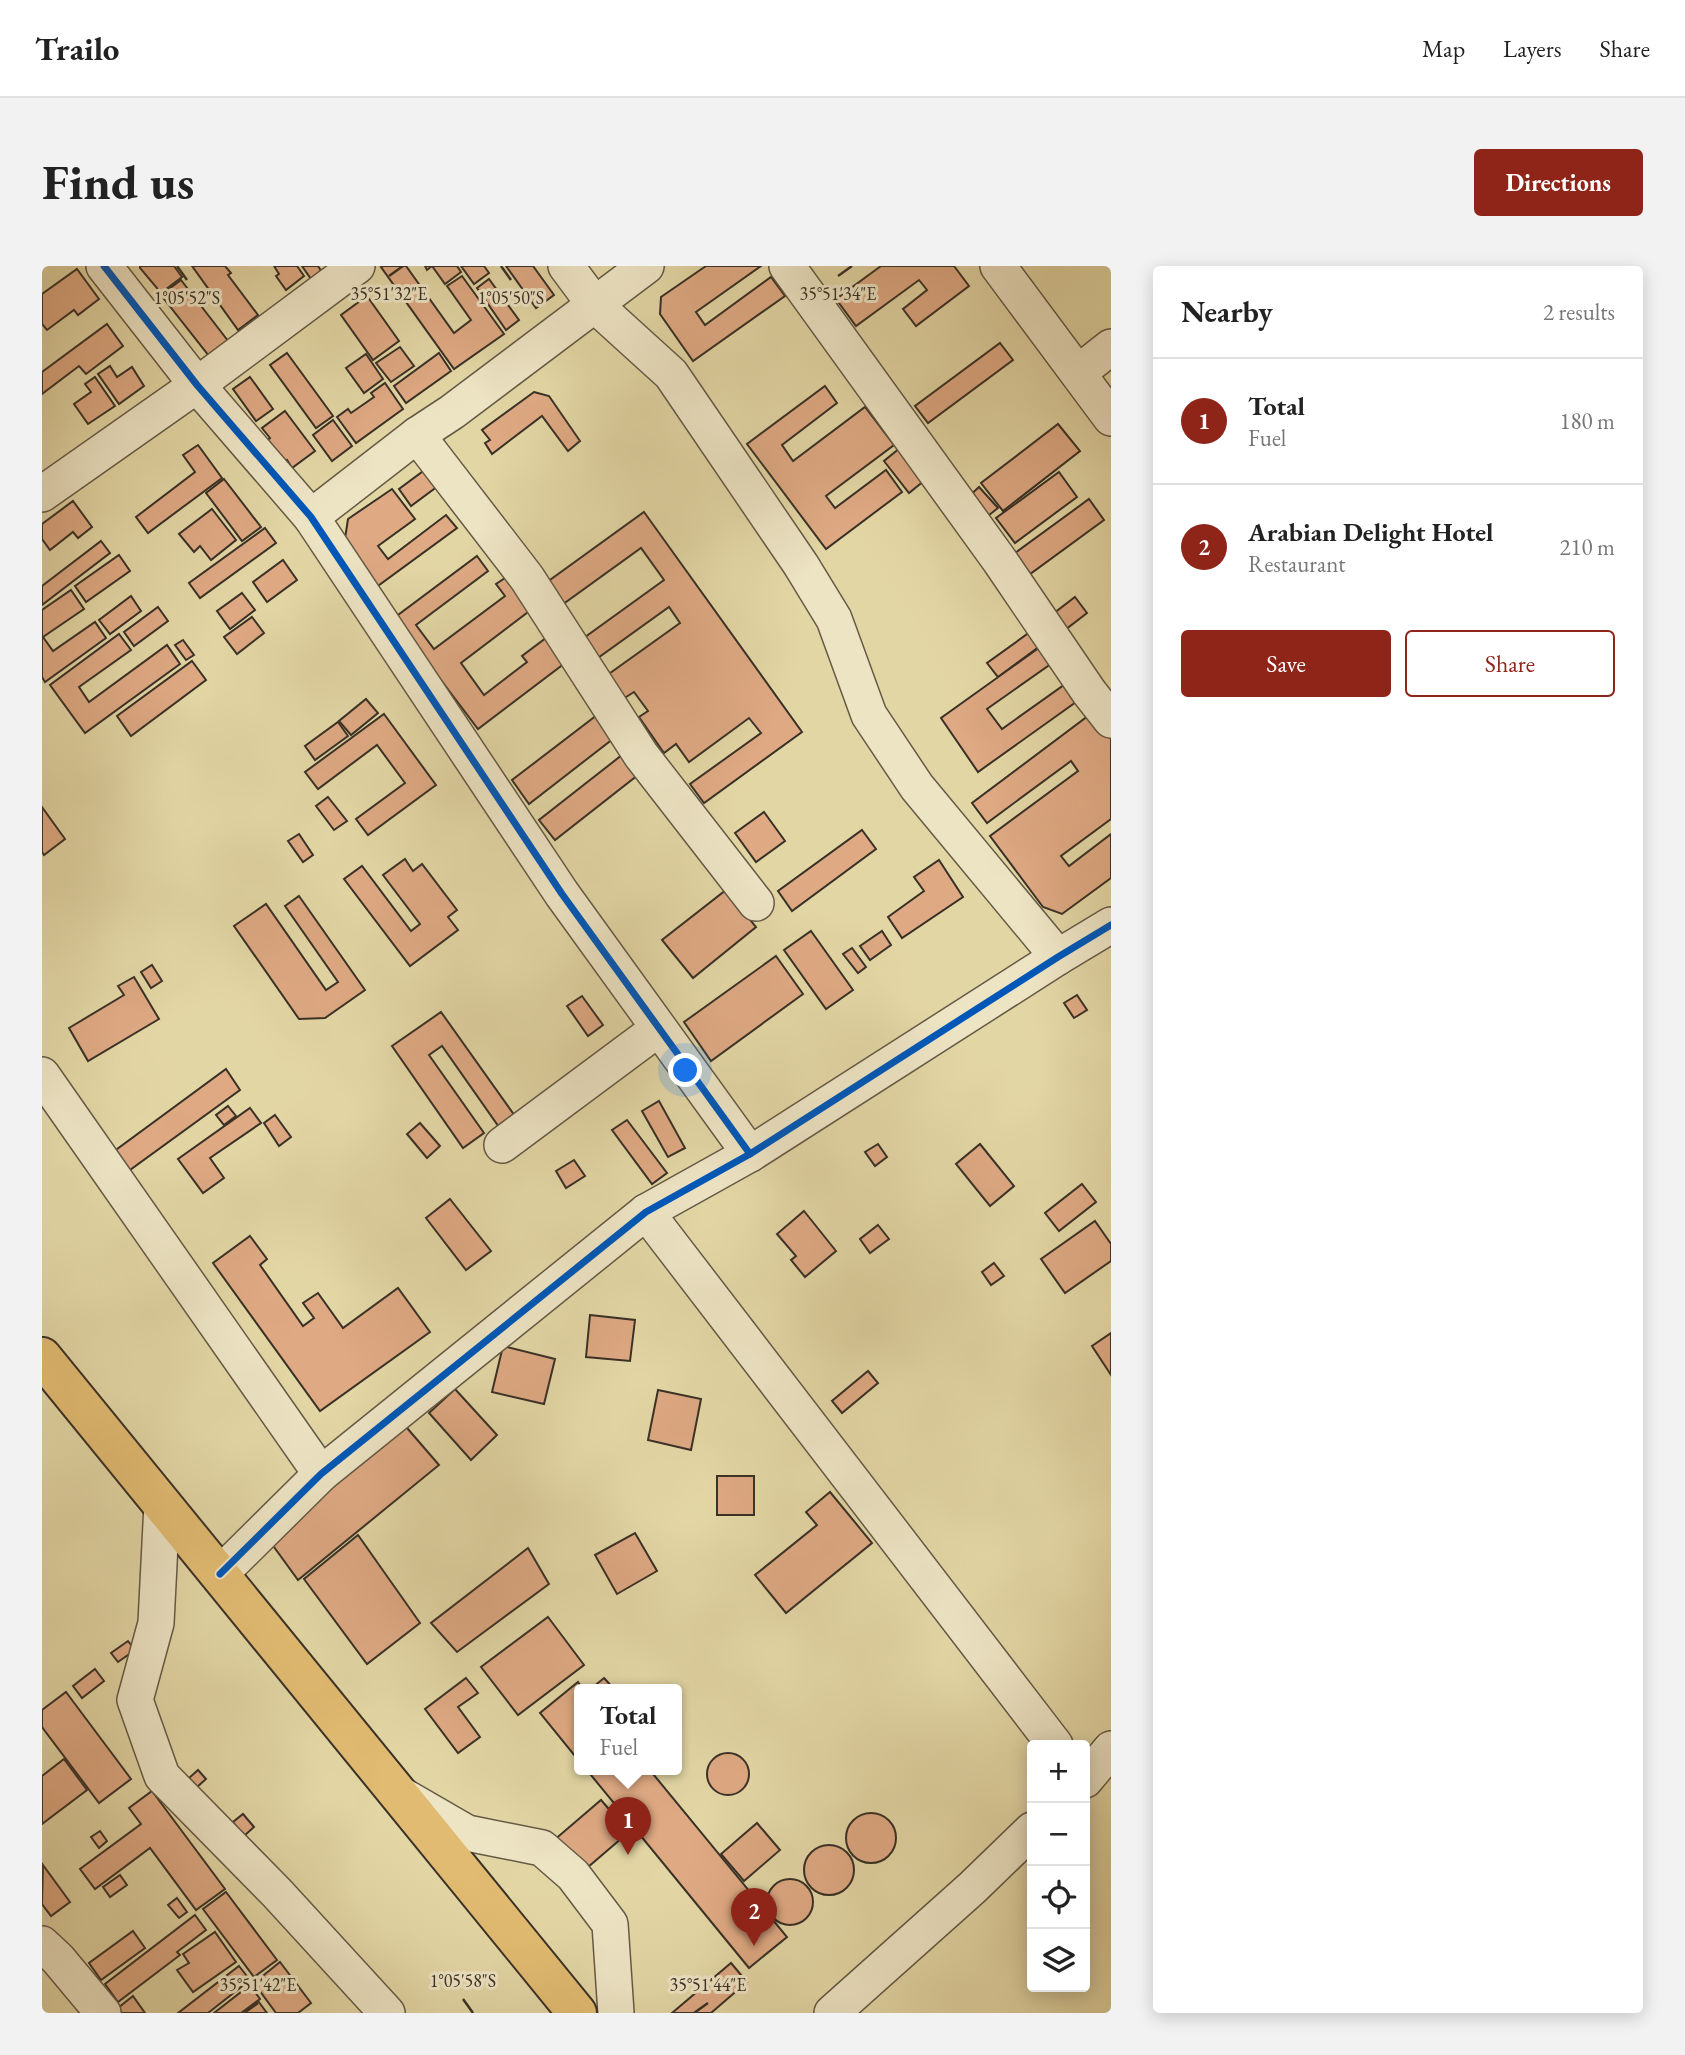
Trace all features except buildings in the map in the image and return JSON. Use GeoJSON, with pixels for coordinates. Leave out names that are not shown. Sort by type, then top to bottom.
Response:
{"type":"FeatureCollection","features":[{"type":"Feature","properties":{"kind":"highway"},"geometry":{"type":"LineString","coordinates":[[47,1372],[220,1574],[577,2013]]}},
{"type":"Feature","properties":{"kind":"street"},"geometry":{"type":"LineString","coordinates":[[104,266],[197,385],[311,517],[562,894],[750,1154]]}},
{"type":"Feature","properties":{"kind":"street"},"geometry":{"type":"LineString","coordinates":[[42,494],[197,385],[357,266]]}},
{"type":"Feature","properties":{"kind":"street"},"geometry":{"type":"LineString","coordinates":[[566,266],[594,305],[671,374],[801,565],[834,619],[876,726],[917,787],[1058,957]]}},
{"type":"Feature","properties":{"kind":"street"},"geometry":{"type":"LineString","coordinates":[[311,517],[646,266]]}},
{"type":"Feature","properties":{"kind":"street"},"geometry":{"type":"LineString","coordinates":[[787,266],[1111,720]]}},
{"type":"Feature","properties":{"kind":"street"},"geometry":{"type":"LineString","coordinates":[[998,266],[1111,418]]}},
{"type":"Feature","properties":{"kind":"street"},"geometry":{"type":"LineString","coordinates":[[1077,373],[1111,347]]}},
{"type":"Feature","properties":{"kind":"street"},"geometry":{"type":"LineString","coordinates":[[417,435],[527,578],[641,755],[756,903]]}},
{"type":"Feature","properties":{"kind":"street"},"geometry":{"type":"LineString","coordinates":[[220,1574],[321,1474],[646,1212],[750,1154],[1111,925]]}},
{"type":"Feature","properties":{"kind":"street"},"geometry":{"type":"LineString","coordinates":[[502,1145],[658,1029]]}},
{"type":"Feature","properties":{"kind":"street"},"geometry":{"type":"LineString","coordinates":[[42,1075],[321,1474]]}},
{"type":"Feature","properties":{"kind":"street"},"geometry":{"type":"LineString","coordinates":[[646,1212],[1051,1740]]}},
{"type":"Feature","properties":{"kind":"street"},"geometry":{"type":"LineString","coordinates":[[162,1504],[156,1623],[135,1700],[162,1776],[277,1893],[387,2013]]}},
{"type":"Feature","properties":{"kind":"street"},"geometry":{"type":"LineString","coordinates":[[1090,1774],[1111,1749]]}},
{"type":"Feature","properties":{"kind":"street"},"geometry":{"type":"LineString","coordinates":[[400,1795],[467,1833],[542,1848],[573,1875],[610,1924],[615,2013]]}},
{"type":"Feature","properties":{"kind":"street"},"geometry":{"type":"LineString","coordinates":[[832,2013],[972,1888],[1027,1835]]}},
{"type":"Feature","properties":{"kind":"street"},"geometry":{"type":"LineString","coordinates":[[42,1944],[103,2013]]}},
{"type":"Feature","properties":{"kind":"cycle path"},"geometry":{"type":"LineString","coordinates":[[104,266],[197,385],[311,517],[562,894],[750,1154]]}},
{"type":"Feature","properties":{"kind":"cycle path"},"geometry":{"type":"LineString","coordinates":[[220,1574],[321,1474],[646,1212],[750,1154],[1111,925]]}},
{"type":"Feature","properties":{"kind":"place","name":"Total"},"geometry":{"type":"Point","coordinates":[628,1855]}},
{"type":"Feature","properties":{"kind":"place","name":"Arabian Delight Hotel"},"geometry":{"type":"Point","coordinates":[754,1946]}}]}
